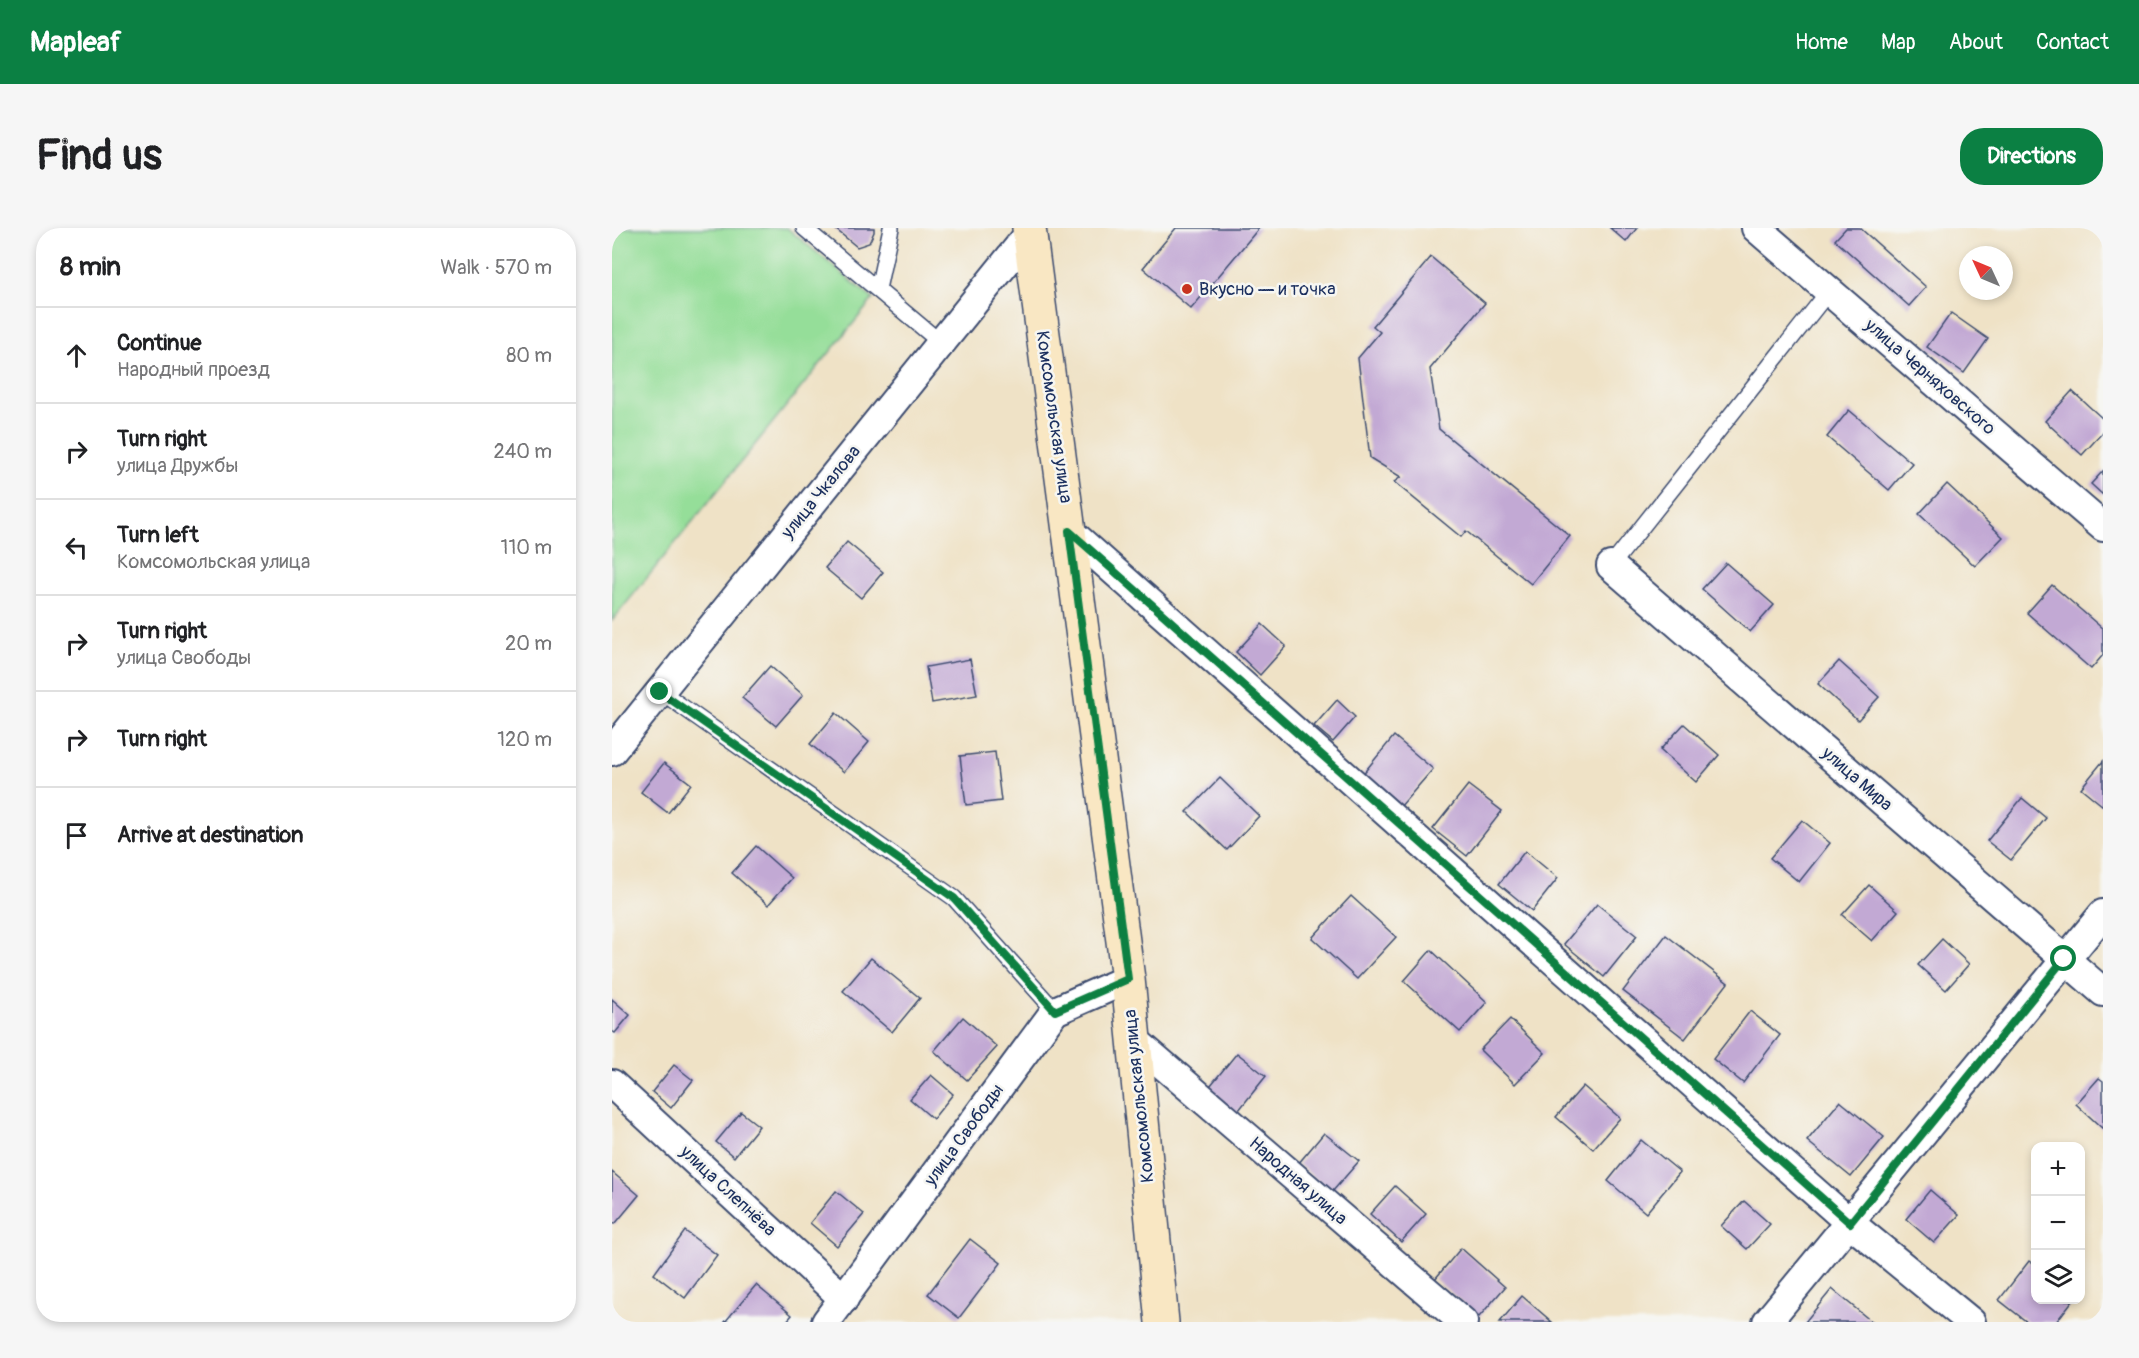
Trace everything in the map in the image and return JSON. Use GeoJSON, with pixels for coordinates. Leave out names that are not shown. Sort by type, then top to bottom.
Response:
{"type":"FeatureCollection","features":[{"type":"Feature","properties":{"kind":"main road","name":"Комсомольская улица"},"geometry":{"type":"LineString","coordinates":[[1029,231],[1128,979],[1162,1322]]}},
{"type":"Feature","properties":{"kind":"street","name":"улица Черняховского"},"geometry":{"type":"LineString","coordinates":[[1756,228],[2103,527]]}},
{"type":"Feature","properties":{"kind":"street","name":"улица Чкалова"},"geometry":{"type":"LineString","coordinates":[[612,751],[1029,231]]}},
{"type":"Feature","properties":{"kind":"street"},"geometry":{"type":"LineString","coordinates":[[1069,531],[1850,1223],[1971,1322]]}},
{"type":"Feature","properties":{"kind":"street","name":"улица Мира"},"geometry":{"type":"LineString","coordinates":[[1611,566],[2103,992]]}},
{"type":"Feature","properties":{"kind":"street"},"geometry":{"type":"LineString","coordinates":[[1767,1322],[2103,914]]}},
{"type":"Feature","properties":{"kind":"street"},"geometry":{"type":"LineString","coordinates":[[1055,1011],[1128,979]]}},
{"type":"Feature","properties":{"kind":"street","name":"улица Свободы"},"geometry":{"type":"LineString","coordinates":[[826,1322],[1055,1011]]}},
{"type":"Feature","properties":{"kind":"street","name":"Народная улица"},"geometry":{"type":"LineString","coordinates":[[1133,1040],[1463,1322]]}},
{"type":"Feature","properties":{"kind":"street","name":"улица Слепнёва"},"geometry":{"type":"LineString","coordinates":[[612,1084],[844,1299]]}},
{"type":"Feature","properties":{"kind":"lane"},"geometry":{"type":"LineString","coordinates":[[804,228],[941,343]]}},
{"type":"Feature","properties":{"kind":"lane"},"geometry":{"type":"LineString","coordinates":[[878,289],[891,228]]}},
{"type":"Feature","properties":{"kind":"lane"},"geometry":{"type":"LineString","coordinates":[[1611,566],[1829,291]]}},
{"type":"Feature","properties":{"kind":"lane"},"geometry":{"type":"LineString","coordinates":[[660,692],[954,898],[1055,1011]]}},
{"type":"Feature","properties":{"kind":"green space"},"geometry":{"type":"Polygon","coordinates":[[[612,228],[787,228],[873,299],[612,621],[612,228]]]}},
{"type":"Feature","properties":{"kind":"building"},"geometry":{"type":"Polygon","coordinates":[[[834,228],[874,228],[874,232],[869,243],[857,247],[834,228]]]}},
{"type":"Feature","properties":{"kind":"building","name":"Вкусно — и точка"},"geometry":{"type":"Polygon","coordinates":[[[1176,228],[1259,228],[1191,309],[1143,268],[1176,228]]]}},
{"type":"Feature","properties":{"kind":"building"},"geometry":{"type":"Polygon","coordinates":[[[1610,228],[1637,228],[1626,242],[1610,228]]]}},
{"type":"Feature","properties":{"kind":"building"},"geometry":{"type":"Polygon","coordinates":[[[1846,228],[1860,228],[1926,287],[1909,306],[1835,240],[1846,228]]]}},
{"type":"Feature","properties":{"kind":"building"},"geometry":{"type":"Polygon","coordinates":[[[1431,257],[1485,303],[1430,369],[1439,429],[1570,536],[1531,584],[1466,531],[1461,537],[1394,482],[1401,477],[1370,458],[1358,358],[1380,332],[1373,326],[1431,257]]]}},
{"type":"Feature","properties":{"kind":"building"},"geometry":{"type":"Polygon","coordinates":[[[1951,313],[1988,339],[1964,373],[1927,347],[1951,313]]]}},
{"type":"Feature","properties":{"kind":"building"},"geometry":{"type":"Polygon","coordinates":[[[2072,391],[2103,419],[2103,432],[2082,455],[2045,421],[2072,391]]]}},
{"type":"Feature","properties":{"kind":"building"},"geometry":{"type":"Polygon","coordinates":[[[1849,410],[1912,463],[1889,490],[1827,437],[1849,410]]]}},
{"type":"Feature","properties":{"kind":"building"},"geometry":{"type":"Polygon","coordinates":[[[2103,471],[2103,495],[2091,484],[2103,471]]]}},
{"type":"Feature","properties":{"kind":"building"},"geometry":{"type":"Polygon","coordinates":[[[1947,484],[2003,537],[1975,566],[1919,514],[1947,484]]]}},
{"type":"Feature","properties":{"kind":"building"},"geometry":{"type":"Polygon","coordinates":[[[847,542],[883,572],[861,598],[825,568],[847,542]]]}},
{"type":"Feature","properties":{"kind":"building"},"geometry":{"type":"Polygon","coordinates":[[[1726,563],[1774,605],[1750,632],[1702,589],[1726,563]]]}},
{"type":"Feature","properties":{"kind":"building"},"geometry":{"type":"Polygon","coordinates":[[[2052,585],[2103,629],[2103,655],[2091,669],[2027,613],[2052,585]]]}},
{"type":"Feature","properties":{"kind":"building"},"geometry":{"type":"Polygon","coordinates":[[[1262,624],[1286,646],[1260,675],[1236,652],[1262,624]]]}},
{"type":"Feature","properties":{"kind":"building"},"geometry":{"type":"Polygon","coordinates":[[[970,659],[977,695],[932,703],[926,667],[970,659]]]}},
{"type":"Feature","properties":{"kind":"building"},"geometry":{"type":"Polygon","coordinates":[[[1839,661],[1879,697],[1858,720],[1818,684],[1839,661]]]}},
{"type":"Feature","properties":{"kind":"building"},"geometry":{"type":"Polygon","coordinates":[[[770,666],[803,695],[776,726],[742,698],[770,666]]]}},
{"type":"Feature","properties":{"kind":"building"},"geometry":{"type":"Polygon","coordinates":[[[1337,700],[1355,717],[1333,742],[1314,726],[1337,700]]]}},
{"type":"Feature","properties":{"kind":"building"},"geometry":{"type":"Polygon","coordinates":[[[836,713],[869,742],[844,772],[810,744],[836,713]]]}},
{"type":"Feature","properties":{"kind":"building"},"geometry":{"type":"Polygon","coordinates":[[[1684,724],[1719,755],[1696,782],[1660,750],[1684,724]]]}},
{"type":"Feature","properties":{"kind":"building"},"geometry":{"type":"Polygon","coordinates":[[[1394,736],[1433,769],[1400,807],[1362,775],[1394,736]]]}},
{"type":"Feature","properties":{"kind":"building"},"geometry":{"type":"Polygon","coordinates":[[[995,752],[1001,801],[966,805],[960,756],[995,752]]]}},
{"type":"Feature","properties":{"kind":"building"},"geometry":{"type":"Polygon","coordinates":[[[2103,761],[2103,806],[2081,788],[2103,761]]]}},
{"type":"Feature","properties":{"kind":"building"},"geometry":{"type":"Polygon","coordinates":[[[664,763],[691,784],[668,813],[641,792],[664,763]]]}},
{"type":"Feature","properties":{"kind":"building"},"geometry":{"type":"Polygon","coordinates":[[[1220,778],[1259,816],[1227,850],[1187,812],[1220,778]]]}},
{"type":"Feature","properties":{"kind":"building"},"geometry":{"type":"Polygon","coordinates":[[[1468,785],[1502,811],[1467,856],[1433,829],[1468,785]]]}},
{"type":"Feature","properties":{"kind":"building"},"geometry":{"type":"Polygon","coordinates":[[[2022,798],[2046,818],[2011,860],[1987,841],[2022,798]]]}},
{"type":"Feature","properties":{"kind":"building"},"geometry":{"type":"Polygon","coordinates":[[[1802,820],[1830,843],[1799,882],[1770,858],[1802,820]]]}},
{"type":"Feature","properties":{"kind":"building"},"geometry":{"type":"Polygon","coordinates":[[[756,846],[792,878],[768,905],[732,873],[756,846]]]}},
{"type":"Feature","properties":{"kind":"building"},"geometry":{"type":"Polygon","coordinates":[[[1525,851],[1558,878],[1532,911],[1499,884],[1525,851]]]}},
{"type":"Feature","properties":{"kind":"building"},"geometry":{"type":"Polygon","coordinates":[[[1869,885],[1898,911],[1872,941],[1842,915],[1869,885]]]}},
{"type":"Feature","properties":{"kind":"building"},"geometry":{"type":"Polygon","coordinates":[[[1351,896],[1396,937],[1357,979],[1312,938],[1351,896]]]}},
{"type":"Feature","properties":{"kind":"building"},"geometry":{"type":"Polygon","coordinates":[[[1597,904],[1637,936],[1604,977],[1564,944],[1597,904]]]}},
{"type":"Feature","properties":{"kind":"building"},"geometry":{"type":"Polygon","coordinates":[[[1666,935],[1728,983],[1685,1039],[1623,991],[1666,935]]]}},
{"type":"Feature","properties":{"kind":"building"},"geometry":{"type":"Polygon","coordinates":[[[1942,939],[1969,964],[1946,990],[1918,965],[1942,939]]]}},
{"type":"Feature","properties":{"kind":"building"},"geometry":{"type":"Polygon","coordinates":[[[1431,950],[1487,1002],[1460,1032],[1404,981],[1431,950]]]}},
{"type":"Feature","properties":{"kind":"building"},"geometry":{"type":"Polygon","coordinates":[[[871,958],[920,998],[892,1032],[843,991],[871,958]]]}},
{"type":"Feature","properties":{"kind":"building"},"geometry":{"type":"Polygon","coordinates":[[[612,999],[630,1015],[615,1033],[612,1031],[612,999]]]}},
{"type":"Feature","properties":{"kind":"building"},"geometry":{"type":"Polygon","coordinates":[[[1750,1011],[1780,1035],[1743,1083],[1713,1059],[1750,1011]]]}},
{"type":"Feature","properties":{"kind":"building"},"geometry":{"type":"Polygon","coordinates":[[[963,1017],[997,1047],[967,1080],[934,1051],[963,1017]]]}},
{"type":"Feature","properties":{"kind":"building"},"geometry":{"type":"Polygon","coordinates":[[[1510,1019],[1545,1053],[1515,1084],[1480,1050],[1510,1019]]]}},
{"type":"Feature","properties":{"kind":"building"},"geometry":{"type":"Polygon","coordinates":[[[1237,1053],[1266,1076],[1235,1115],[1206,1091],[1237,1053]]]}},
{"type":"Feature","properties":{"kind":"building"},"geometry":{"type":"Polygon","coordinates":[[[674,1065],[693,1080],[671,1108],[652,1092],[674,1065]]]}},
{"type":"Feature","properties":{"kind":"building"},"geometry":{"type":"Polygon","coordinates":[[[931,1075],[953,1094],[933,1119],[910,1099],[931,1075]]]}},
{"type":"Feature","properties":{"kind":"building"},"geometry":{"type":"Polygon","coordinates":[[[2099,1078],[2103,1081],[2103,1129],[2076,1104],[2099,1078]]]}},
{"type":"Feature","properties":{"kind":"building"},"geometry":{"type":"Polygon","coordinates":[[[1583,1086],[1620,1118],[1593,1149],[1556,1117],[1583,1086]]]}},
{"type":"Feature","properties":{"kind":"building"},"geometry":{"type":"Polygon","coordinates":[[[1840,1101],[1884,1137],[1851,1177],[1807,1141],[1840,1101]]]}},
{"type":"Feature","properties":{"kind":"building"},"geometry":{"type":"Polygon","coordinates":[[[741,1112],[759,1126],[734,1157],[716,1142],[741,1112]]]}},
{"type":"Feature","properties":{"kind":"building"},"geometry":{"type":"Polygon","coordinates":[[[1324,1133],[1359,1161],[1332,1192],[1298,1164],[1324,1133]]]}},
{"type":"Feature","properties":{"kind":"building"},"geometry":{"type":"Polygon","coordinates":[[[1641,1140],[1680,1172],[1646,1213],[1608,1181],[1641,1140]]]}},
{"type":"Feature","properties":{"kind":"building"},"geometry":{"type":"Polygon","coordinates":[[[612,1172],[639,1195],[615,1224],[612,1222],[612,1172]]]}},
{"type":"Feature","properties":{"kind":"building"},"geometry":{"type":"Polygon","coordinates":[[[1395,1186],[1426,1214],[1401,1242],[1370,1214],[1395,1186]]]}},
{"type":"Feature","properties":{"kind":"building"},"geometry":{"type":"Polygon","coordinates":[[[1930,1190],[1959,1215],[1934,1243],[1906,1219],[1930,1190]]]}},
{"type":"Feature","properties":{"kind":"building"},"geometry":{"type":"Polygon","coordinates":[[[836,1191],[864,1214],[837,1246],[810,1223],[836,1191]]]}},
{"type":"Feature","properties":{"kind":"building"},"geometry":{"type":"Polygon","coordinates":[[[1744,1201],[1770,1224],[1747,1249],[1721,1226],[1744,1201]]]}},
{"type":"Feature","properties":{"kind":"building"},"geometry":{"type":"Polygon","coordinates":[[[685,1231],[717,1255],[685,1298],[654,1274],[685,1231]]]}},
{"type":"Feature","properties":{"kind":"building"},"geometry":{"type":"Polygon","coordinates":[[[970,1239],[1001,1263],[959,1318],[928,1294],[970,1239]]]}},
{"type":"Feature","properties":{"kind":"building"},"geometry":{"type":"Polygon","coordinates":[[[1461,1248],[1505,1287],[1479,1317],[1435,1279],[1461,1248]]]}},
{"type":"Feature","properties":{"kind":"building"},"geometry":{"type":"Polygon","coordinates":[[[2029,1261],[2031,1262],[2031,1304],[2070,1304],[2056,1322],[2027,1322],[1999,1300],[2029,1261]]]}},
{"type":"Feature","properties":{"kind":"building"},"geometry":{"type":"Polygon","coordinates":[[[756,1285],[792,1315],[786,1322],[725,1322],[756,1285]]]}},
{"type":"Feature","properties":{"kind":"building"},"geometry":{"type":"Polygon","coordinates":[[[1832,1289],[1872,1322],[1805,1322],[1832,1289]]]}},
{"type":"Feature","properties":{"kind":"building"},"geometry":{"type":"Polygon","coordinates":[[[1522,1296],[1552,1322],[1500,1322],[1522,1296]]]}},
{"type":"Feature","properties":{"kind":"place","name":"Вкусно — и точка"},"geometry":{"type":"Point","coordinates":[1187,289]}},
{"type":"Feature","properties":{"kind":"route"},"geometry":{"type":"LineString","coordinates":[[660,692],[954,898],[1055,1011],[1128,979],[1069,531],[1850,1223],[2064,959]]}}]}
